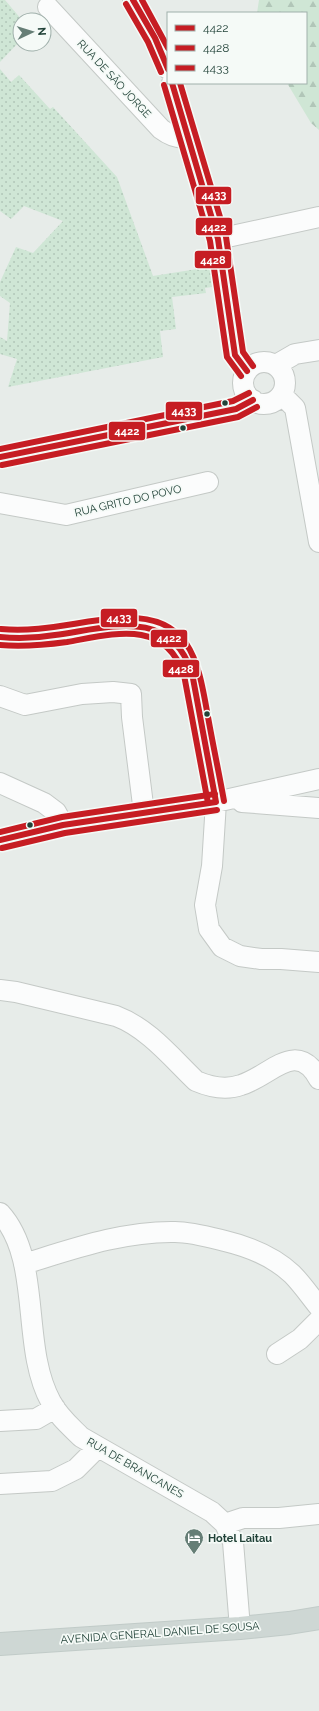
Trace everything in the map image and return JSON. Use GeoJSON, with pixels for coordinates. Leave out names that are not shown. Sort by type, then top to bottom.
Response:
{"type":"FeatureCollection","features":[{"type":"Feature","properties":{"kind":"main road","name":"AVENIDA GENERAL DANIEL DE SOUSA"},"geometry":{"type":"LineString","coordinates":[[0,1644],[240,1628],[289,1624],[319,1618]]}},
{"type":"Feature","properties":{"kind":"street"},"geometry":{"type":"LineString","coordinates":[[133,0],[156,38],[167,66]]}},
{"type":"Feature","properties":{"kind":"street","name":"RUA DE SÃO JORGE"},"geometry":{"type":"LineString","coordinates":[[48,7],[161,129],[170,135],[180,138],[187,137]]}},
{"type":"Feature","properties":{"kind":"street"},"geometry":{"type":"LineString","coordinates":[[172,84],[187,137],[204,184],[218,239],[235,354],[247,371]]}},
{"type":"Feature","properties":{"kind":"street"},"geometry":{"type":"LineString","coordinates":[[218,239],[319,217]]}},
{"type":"Feature","properties":{"kind":"street"},"geometry":{"type":"LineString","coordinates":[[276,365],[295,354],[319,350]]}},
{"type":"Feature","properties":{"kind":"street"},"geometry":{"type":"LineString","coordinates":[[260,362],[269,362],[276,365],[282,371],[285,379],[285,387],[282,395],[276,400],[268,403],[260,403],[253,400],[245,391],[244,384],[247,371],[253,365],[260,362]]}},
{"type":"Feature","properties":{"kind":"street"},"geometry":{"type":"LineString","coordinates":[[282,395],[294,408],[313,478],[319,542]]}},
{"type":"Feature","properties":{"kind":"street"},"geometry":{"type":"LineString","coordinates":[[0,457],[236,409],[253,400]]}},
{"type":"Feature","properties":{"kind":"street","name":"RUA GRITO DO POVO"},"geometry":{"type":"LineString","coordinates":[[0,502],[66,515],[208,482]]}},
{"type":"Feature","properties":{"kind":"street"},"geometry":{"type":"LineString","coordinates":[[0,636],[19,638],[37,637],[124,625],[154,628],[178,646],[190,667],[216,802],[212,866],[205,905],[209,929],[222,947],[240,956],[261,959],[319,962]]}},
{"type":"Feature","properties":{"kind":"street"},"geometry":{"type":"LineString","coordinates":[[0,696],[24,705],[82,694],[113,692],[131,694],[132,717],[144,813]]}},
{"type":"Feature","properties":{"kind":"street"},"geometry":{"type":"LineString","coordinates":[[216,802],[236,801],[316,808],[309,787],[316,780]]}},
{"type":"Feature","properties":{"kind":"street"},"geometry":{"type":"LineString","coordinates":[[0,840],[63,824],[216,802],[316,780]]}},
{"type":"Feature","properties":{"kind":"street"},"geometry":{"type":"LineString","coordinates":[[0,783],[44,803],[56,812],[63,824]]}},
{"type":"Feature","properties":{"kind":"street"},"geometry":{"type":"LineString","coordinates":[[0,990],[16,992],[85,1008],[129,1021],[140,1028],[196,1081],[204,1085],[231,1087],[242,1085],[287,1062],[296,1059],[304,1061],[312,1067],[319,1079]]}},
{"type":"Feature","properties":{"kind":"street","name":"RUA DE BRANCANES"},"geometry":{"type":"LineString","coordinates":[[0,1212],[6,1219],[17,1239],[24,1264],[37,1363],[43,1384],[55,1408],[64,1421],[81,1437],[212,1512],[225,1524],[233,1542],[240,1628]]}},
{"type":"Feature","properties":{"kind":"street"},"geometry":{"type":"LineString","coordinates":[[24,1264],[109,1239],[138,1234],[175,1232],[209,1236],[243,1245],[267,1256],[292,1274],[319,1307]]}},
{"type":"Feature","properties":{"kind":"street"},"geometry":{"type":"LineString","coordinates":[[277,1354],[300,1339],[319,1320]]}},
{"type":"Feature","properties":{"kind":"street"},"geometry":{"type":"LineString","coordinates":[[0,1421],[36,1419],[55,1408]]}},
{"type":"Feature","properties":{"kind":"street"},"geometry":{"type":"LineString","coordinates":[[0,1484],[52,1481],[76,1469],[98,1448]]}},
{"type":"Feature","properties":{"kind":"street"},"geometry":{"type":"LineString","coordinates":[[225,1524],[243,1518],[279,1518],[319,1514]]}},
{"type":"Feature","properties":{"kind":"street"},"geometry":{"type":"LineString","coordinates":[[289,1624],[319,1623]]}},
{"type":"Feature","properties":{"kind":"green space"},"geometry":{"type":"Polygon","coordinates":[[[0,0],[5,0],[15,12],[12,12],[12,49],[0,62],[0,0]]]}},
{"type":"Feature","properties":{"kind":"green space"},"geometry":{"type":"Polygon","coordinates":[[[259,0],[319,0],[319,130],[311,123],[288,84],[307,84],[307,12],[257,12],[259,0]]]}},
{"type":"Feature","properties":{"kind":"green space"},"geometry":{"type":"Polygon","coordinates":[[[0,69],[11,82],[19,75],[50,109],[53,107],[117,177],[153,276],[210,267],[212,287],[205,288],[206,293],[172,297],[176,329],[160,331],[163,357],[8,387],[17,359],[0,354],[0,337],[7,341],[10,303],[0,296],[0,282],[16,247],[33,253],[63,221],[24,206],[11,219],[0,211],[0,69]]]}},
{"type":"Feature","properties":{"kind":"transit line","name":"4422"},"geometry":{"type":"LineString","coordinates":[[133,0],[155,38],[167,67]]}},
{"type":"Feature","properties":{"kind":"transit line","name":"4433"},"geometry":{"type":"LineString","coordinates":[[142,0],[167,46]]}},
{"type":"Feature","properties":{"kind":"transit line","name":"4428"},"geometry":{"type":"LineString","coordinates":[[126,4],[148,42],[161,72]]}},
{"type":"Feature","properties":{"kind":"transit line","name":"4422"},"geometry":{"type":"LineString","coordinates":[[172,84],[218,239],[235,355],[247,371]]}},
{"type":"Feature","properties":{"kind":"transit line","name":"4433"},"geometry":{"type":"LineString","coordinates":[[180,84],[226,237],[243,352],[253,366]]}},
{"type":"Feature","properties":{"kind":"transit line","name":"4428"},"geometry":{"type":"LineString","coordinates":[[164,85],[210,241],[227,357],[241,376]]}},
{"type":"Feature","properties":{"kind":"transit line","name":"4433"},"geometry":{"type":"LineString","coordinates":[[0,449],[233,401],[249,393]]}},
{"type":"Feature","properties":{"kind":"transit line","name":"4422"},"geometry":{"type":"LineString","coordinates":[[0,457],[236,409],[253,400]]}},
{"type":"Feature","properties":{"kind":"transit line","name":"4428"},"geometry":{"type":"LineString","coordinates":[[2,465],[238,417],[257,407]]}},
{"type":"Feature","properties":{"kind":"transit line","name":"4433"},"geometry":{"type":"LineString","coordinates":[[1,629],[16,630],[45,628],[103,619],[142,618],[161,623],[176,632],[187,644],[200,677],[224,801]]}},
{"type":"Feature","properties":{"kind":"transit line","name":"4422"},"geometry":{"type":"LineString","coordinates":[[0,637],[14,638],[48,636],[116,626],[135,626],[153,630],[169,638],[182,652],[192,673],[216,802]]}},
{"type":"Feature","properties":{"kind":"transit line","name":"4428"},"geometry":{"type":"LineString","coordinates":[[0,645],[42,645],[119,634],[136,634],[151,637],[164,645],[175,657],[184,675],[208,803]]}},
{"type":"Feature","properties":{"kind":"transit line","name":"4433"},"geometry":{"type":"LineString","coordinates":[[0,832],[62,817],[215,794]]}},
{"type":"Feature","properties":{"kind":"transit line","name":"4422"},"geometry":{"type":"LineString","coordinates":[[0,840],[63,825],[216,802]]}},
{"type":"Feature","properties":{"kind":"transit line","name":"4428"},"geometry":{"type":"LineString","coordinates":[[2,848],[65,833],[217,810]]}},
{"type":"Feature","properties":{"kind":"place","name":"Hotel Laitau"},"geometry":{"type":"Point","coordinates":[194,1555]}}]}
